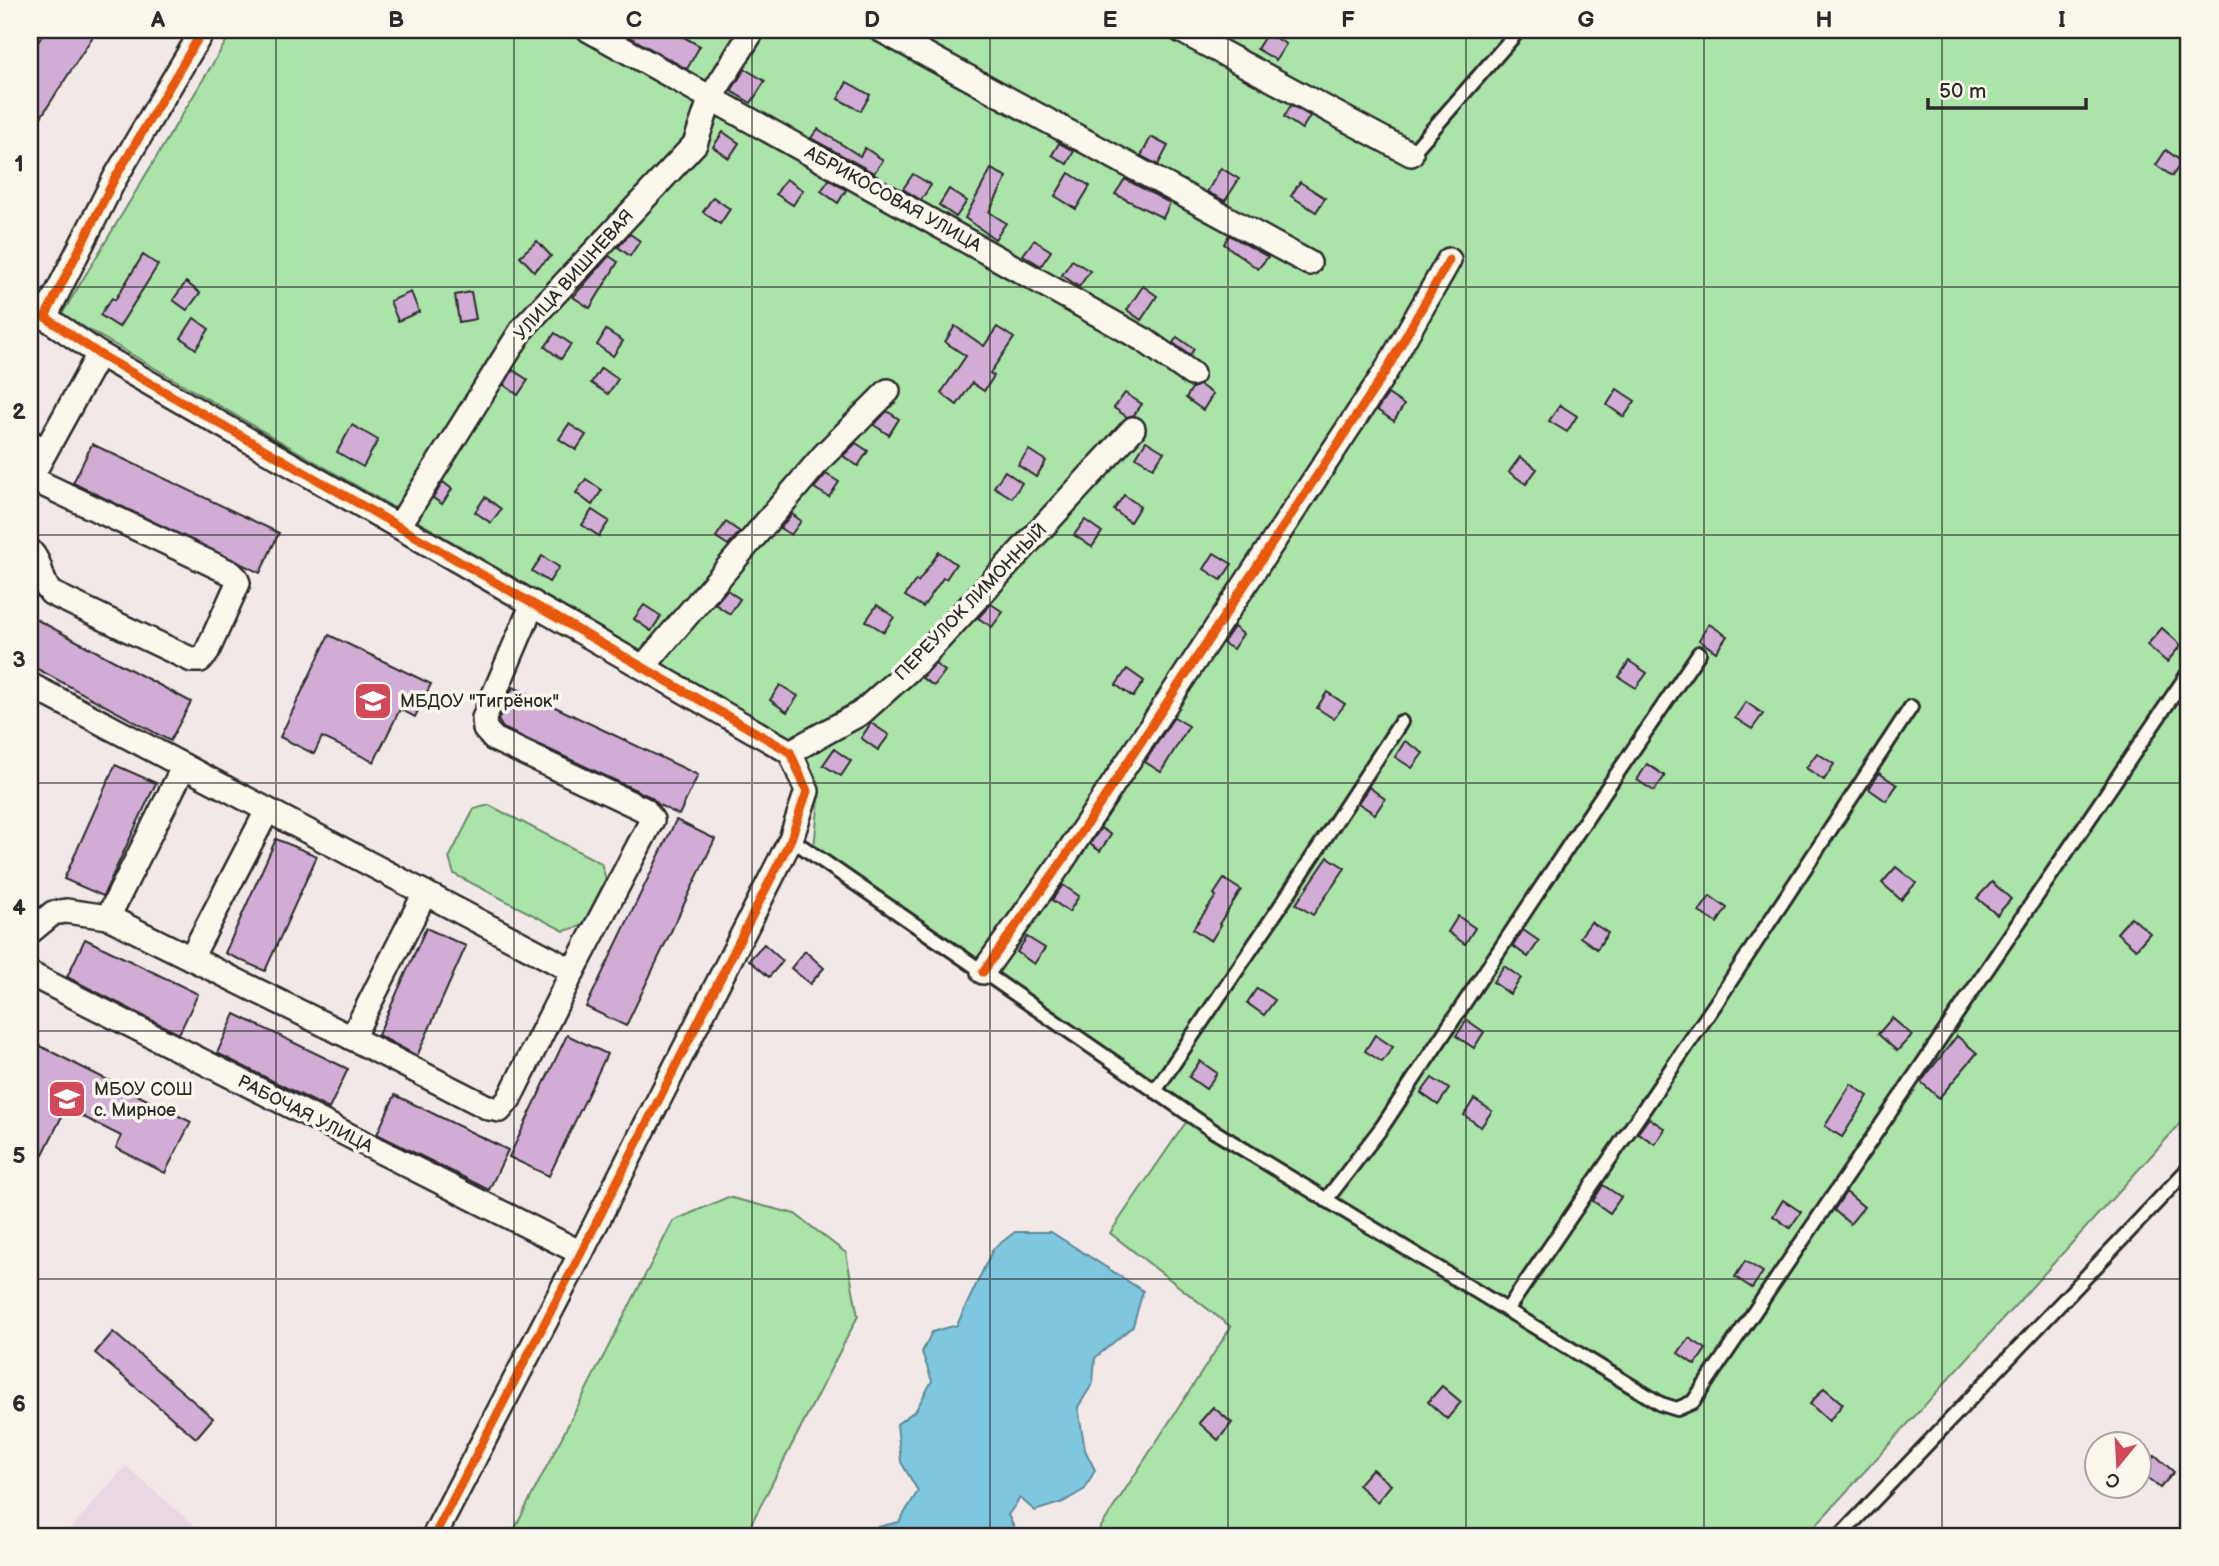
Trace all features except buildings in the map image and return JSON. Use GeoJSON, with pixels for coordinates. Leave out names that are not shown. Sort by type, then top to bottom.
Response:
{"type":"FeatureCollection","features":[{"type":"Feature","properties":{"kind":"street"},"geometry":{"type":"LineString","coordinates":[[203,30],[38,313],[99,354],[790,752],[807,791],[791,839],[434,1536]]}},
{"type":"Feature","properties":{"kind":"street","name":"АБРИКОСОВАЯ УЛИЦА"},"geometry":{"type":"LineString","coordinates":[[589,30],[1144,340],[1192,374]]}},
{"type":"Feature","properties":{"kind":"street","name":"УЛИЦА ВИШНЕВАЯ"},"geometry":{"type":"LineString","coordinates":[[399,526],[523,328],[695,144],[711,97],[753,30]]}},
{"type":"Feature","properties":{"kind":"street"},"geometry":{"type":"LineString","coordinates":[[881,30],[1309,263]]}},
{"type":"Feature","properties":{"kind":"street"},"geometry":{"type":"LineString","coordinates":[[1180,30],[1411,154]]}},
{"type":"Feature","properties":{"kind":"street"},"geometry":{"type":"LineString","coordinates":[[983,971],[1061,863],[1386,371],[1449,260]]}},
{"type":"Feature","properties":{"kind":"street"},"geometry":{"type":"LineString","coordinates":[[30,551],[40,565],[42,579],[51,593],[192,660],[200,660],[206,654],[238,583],[231,573],[30,478],[39,441],[99,354]]}},
{"type":"Feature","properties":{"kind":"street"},"geometry":{"type":"LineString","coordinates":[[643,667],[823,456],[888,391]]}},
{"type":"Feature","properties":{"kind":"street","name":"ПЕРЕУЛОК ЛИМОННЫЙ"},"geometry":{"type":"LineString","coordinates":[[790,752],[862,713],[919,661],[1133,429]]}},
{"type":"Feature","properties":{"kind":"street"},"geometry":{"type":"LineString","coordinates":[[30,932],[53,913],[66,911],[108,917],[489,1108],[500,1110],[509,1099],[652,820],[645,810],[494,738],[485,729],[484,718],[533,603]]}},
{"type":"Feature","properties":{"kind":"street"},"geometry":{"type":"LineString","coordinates":[[30,685],[573,971]]}},
{"type":"Feature","properties":{"kind":"street"},"geometry":{"type":"LineString","coordinates":[[108,917],[184,766]]}},
{"type":"Feature","properties":{"kind":"street"},"geometry":{"type":"LineString","coordinates":[[191,957],[267,811]]}},
{"type":"Feature","properties":{"kind":"street"},"geometry":{"type":"LineString","coordinates":[[352,1038],[425,893]]}},
{"type":"Feature","properties":{"kind":"street","name":"РАБОЧАЯ УЛИЦА"},"geometry":{"type":"LineString","coordinates":[[30,974],[581,1253]]}},
{"type":"Feature","properties":{"kind":"lane"},"geometry":{"type":"LineString","coordinates":[[1411,154],[1519,30]]}},
{"type":"Feature","properties":{"kind":"lane"},"geometry":{"type":"LineString","coordinates":[[1326,1200],[1382,1127],[1699,653]]}},
{"type":"Feature","properties":{"kind":"lane"},"geometry":{"type":"LineString","coordinates":[[791,839],[1212,1130],[1661,1404],[1677,1409],[1693,1402],[2189,673]]}},
{"type":"Feature","properties":{"kind":"lane"},"geometry":{"type":"LineString","coordinates":[[1507,1310],[1716,1003],[1911,707]]}},
{"type":"Feature","properties":{"kind":"lane"},"geometry":{"type":"LineString","coordinates":[[1155,1091],[1401,722]]}},
{"type":"Feature","properties":{"kind":"lane"},"geometry":{"type":"LineString","coordinates":[[1840,1536],[2189,1168]]}},
{"type":"Feature","properties":{"kind":"shaded area"},"geometry":{"type":"Polygon","coordinates":[[[126,1466],[206,1536],[64,1536],[126,1466]]]}},
{"type":"Feature","properties":{"kind":"green space"},"geometry":{"type":"Polygon","coordinates":[[[233,30],[2189,30],[2189,1114],[1806,1536],[1095,1536],[1231,1327],[1110,1233],[1195,1109],[814,847],[820,790],[796,742],[62,314],[233,30]]]}},
{"type":"Feature","properties":{"kind":"green space"},"geometry":{"type":"Polygon","coordinates":[[[489,805],[601,863],[606,879],[582,926],[564,931],[454,874],[449,858],[474,809],[489,805]]]}},
{"type":"Feature","properties":{"kind":"green space"},"geometry":{"type":"Polygon","coordinates":[[[728,1197],[795,1214],[846,1253],[858,1316],[745,1536],[511,1536],[673,1221],[728,1197]]]}},
{"type":"Feature","properties":{"kind":"water"},"geometry":{"type":"Polygon","coordinates":[[[1015,1232],[1051,1232],[1143,1291],[1133,1326],[1095,1358],[1093,1383],[1078,1407],[1085,1450],[1095,1470],[1085,1489],[1063,1502],[1035,1511],[1020,1498],[1008,1515],[1018,1536],[980,1536],[976,1533],[972,1536],[866,1536],[869,1529],[899,1522],[918,1491],[901,1462],[897,1424],[916,1410],[932,1381],[922,1352],[932,1332],[957,1325],[993,1249],[1015,1232]]]}},
{"type":"Feature","properties":{"kind":"cycle path"},"geometry":{"type":"LineString","coordinates":[[203,30],[115,178],[45,317],[99,354],[790,752],[807,791],[791,839],[434,1536]]}},
{"type":"Feature","properties":{"kind":"cycle path"},"geometry":{"type":"LineString","coordinates":[[983,972],[1061,863],[1386,371],[1449,260]]}},
{"type":"Feature","properties":{"kind":"place","name":"МБДОУ \"Тигрёнок\""},"geometry":{"type":"Point","coordinates":[373,701]}},
{"type":"Feature","properties":{"kind":"place","name":"МБОУ СОШ с. Мирное"},"geometry":{"type":"Point","coordinates":[67,1099]}}]}
